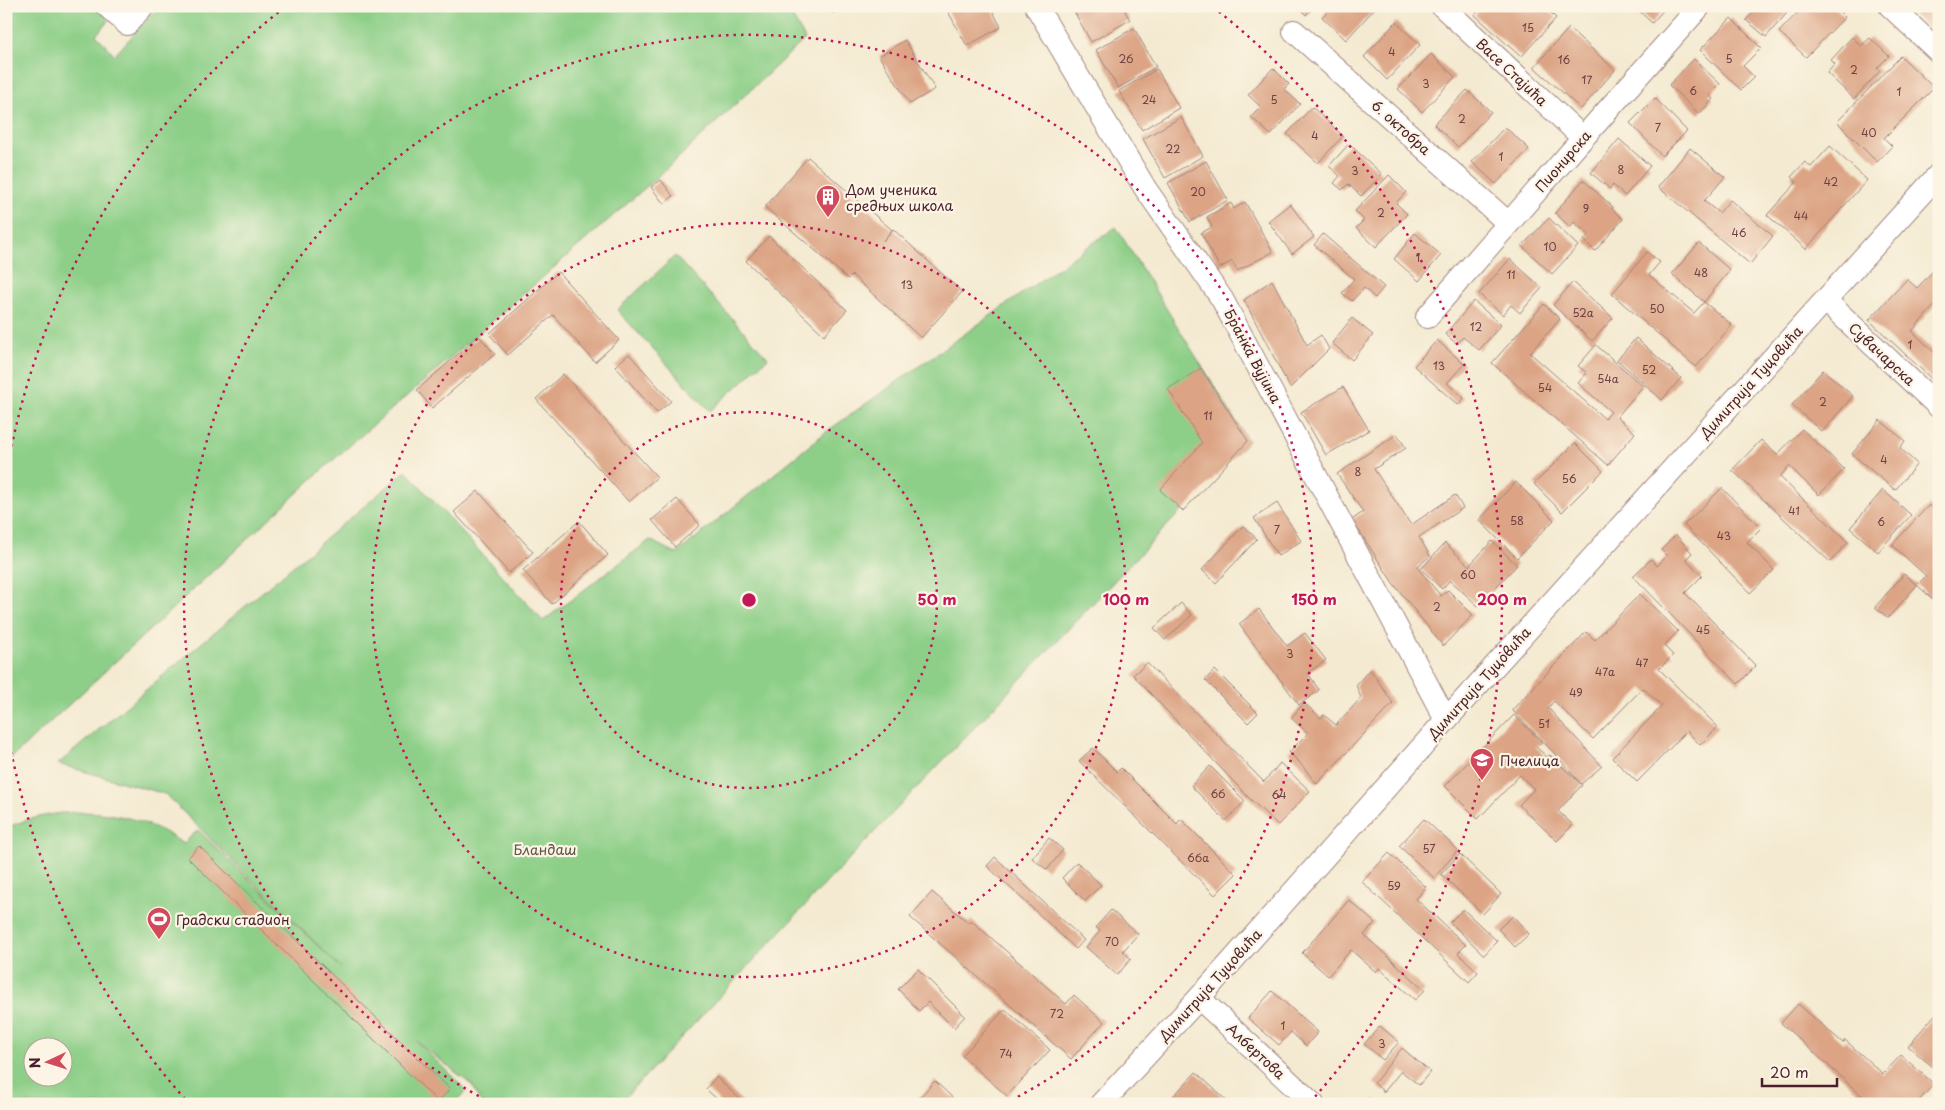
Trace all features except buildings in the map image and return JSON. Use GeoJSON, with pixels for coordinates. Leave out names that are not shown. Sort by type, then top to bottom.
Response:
{"type":"FeatureCollection","features":[{"type":"Feature","properties":{"kind":"street"},"geometry":{"type":"LineString","coordinates":[[107,6],[127,24],[143,6]]}},
{"type":"Feature","properties":{"kind":"street","name":"Бранка Вујина"},"geometry":{"type":"LineString","coordinates":[[1036,6],[1145,188],[1222,299],[1446,720]]}},
{"type":"Feature","properties":{"kind":"street","name":"Васе Стајића"},"geometry":{"type":"LineString","coordinates":[[1442,6],[1583,138]]}},
{"type":"Feature","properties":{"kind":"street","name":"Пионирска"},"geometry":{"type":"LineString","coordinates":[[1428,317],[1700,6]]}},
{"type":"Feature","properties":{"kind":"street"},"geometry":{"type":"LineString","coordinates":[[1890,6],[1939,52]]}},
{"type":"Feature","properties":{"kind":"street","name":"6. октобра"},"geometry":{"type":"LineString","coordinates":[[1294,31],[1508,224]]}},
{"type":"Feature","properties":{"kind":"street","name":"Димитрија Туцовића"},"geometry":{"type":"LineString","coordinates":[[1102,1104],[1939,174]]}},
{"type":"Feature","properties":{"kind":"street","name":"Сувачарска"},"geometry":{"type":"LineString","coordinates":[[1825,300],[1939,407]]}},
{"type":"Feature","properties":{"kind":"street","name":"Албертова"},"geometry":{"type":"LineString","coordinates":[[1199,998],[1313,1104]]}},
{"type":"Feature","properties":{"kind":"green space"},"geometry":{"type":"Polygon","coordinates":[[[6,6],[121,6],[96,35],[115,55],[159,6],[786,6],[805,39],[661,174],[323,469],[6,763],[6,6]]]}},
{"type":"Feature","properties":{"kind":"green space","name":"Бландаш"},"geometry":{"type":"Polygon","coordinates":[[[1116,227],[1248,441],[843,865],[619,1104],[481,1104],[473,1086],[416,1041],[467,1091],[457,1100],[460,1104],[6,1104],[6,828],[27,820],[73,812],[120,816],[142,822],[164,832],[183,844],[198,830],[341,968],[165,794],[58,764],[406,471],[543,621],[650,540],[676,554],[826,432],[1116,227]]]}},
{"type":"Feature","properties":{"kind":"green space"},"geometry":{"type":"Polygon","coordinates":[[[675,256],[768,358],[710,411],[617,310],[675,256]]]}},
{"type":"Feature","properties":{"kind":"place","name":"Дом ученика средњих школа"},"geometry":{"type":"Point","coordinates":[828,218]}},
{"type":"Feature","properties":{"kind":"place","name":"Пчелица"},"geometry":{"type":"Point","coordinates":[1482,781]}},
{"type":"Feature","properties":{"kind":"place","name":"Градски стадион"},"geometry":{"type":"Point","coordinates":[159,940]}}]}
